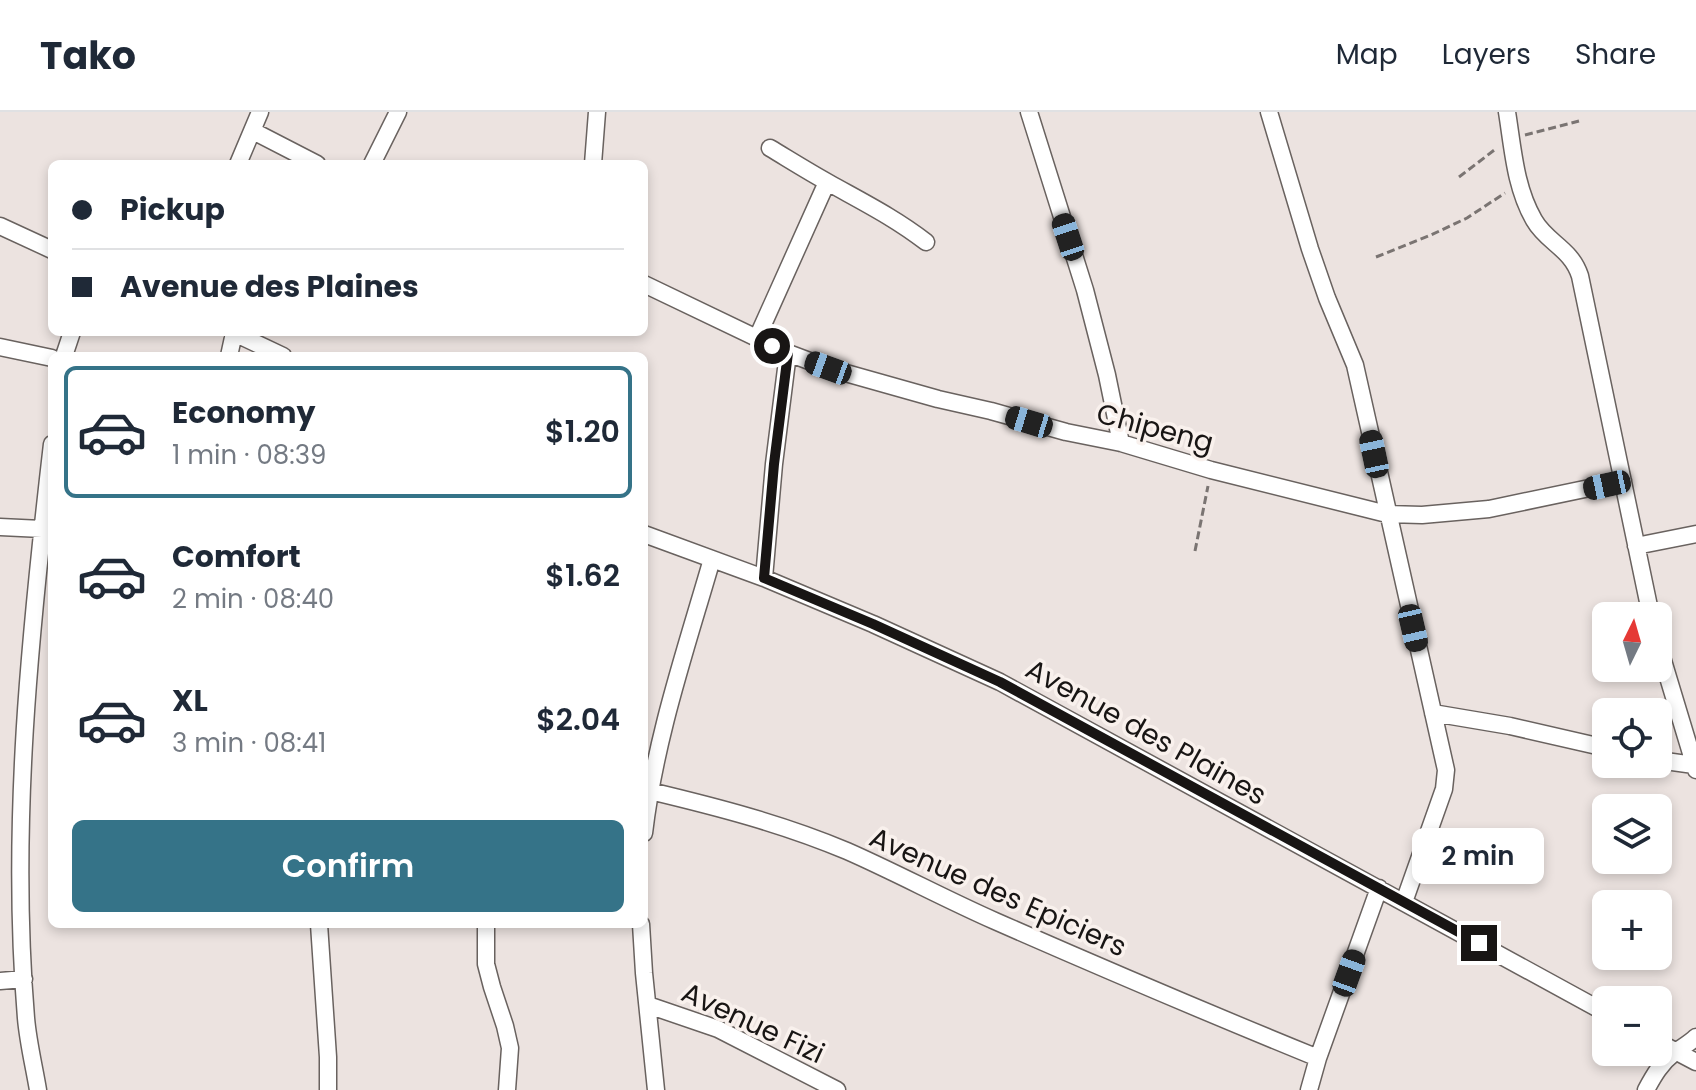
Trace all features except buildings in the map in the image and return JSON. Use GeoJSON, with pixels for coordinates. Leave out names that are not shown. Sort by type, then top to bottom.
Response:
{"type":"FeatureCollection","features":[{"type":"Feature","properties":{"kind":"street"},"geometry":{"type":"LineString","coordinates":[[241,160],[260,112]]}},
{"type":"Feature","properties":{"kind":"street"},"geometry":{"type":"LineString","coordinates":[[374,160],[398,112]]}},
{"type":"Feature","properties":{"kind":"street"},"geometry":{"type":"LineString","coordinates":[[593,160],[597,112]]}},
{"type":"Feature","properties":{"kind":"street"},"geometry":{"type":"LineString","coordinates":[[1029,112],[1085,290],[1121,443]]}},
{"type":"Feature","properties":{"kind":"street"},"geometry":{"type":"LineString","coordinates":[[1269,112],[1310,249],[1355,365],[1445,764],[1445,782],[1404,902]]}},
{"type":"Feature","properties":{"kind":"street"},"geometry":{"type":"LineString","coordinates":[[1507,112],[1519,185],[1534,221],[1573,259],[1577,267],[1648,602]]}},
{"type":"Feature","properties":{"kind":"street"},"geometry":{"type":"LineString","coordinates":[[253,131],[309,160]]}},
{"type":"Feature","properties":{"kind":"street"},"geometry":{"type":"LineString","coordinates":[[770,148],[891,216],[926,242]]}},
{"type":"Feature","properties":{"kind":"street"},"geometry":{"type":"LineString","coordinates":[[757,338],[827,182]]}},
{"type":"Feature","properties":{"kind":"street"},"geometry":{"type":"LineString","coordinates":[[0,226],[48,248]]}},
{"type":"Feature","properties":{"kind":"street","name":"Chipeng"},"geometry":{"type":"LineString","coordinates":[[648,286],[788,353],[828,368],[1387,514],[1422,515],[1489,509],[1623,481]]}},
{"type":"Feature","properties":{"kind":"street"},"geometry":{"type":"LineString","coordinates":[[241,336],[275,352]]}},
{"type":"Feature","properties":{"kind":"street"},"geometry":{"type":"LineString","coordinates":[[0,347],[48,357]]}},
{"type":"Feature","properties":{"kind":"street"},"geometry":{"type":"LineString","coordinates":[[764,578],[788,353]]}},
{"type":"Feature","properties":{"kind":"street"},"geometry":{"type":"LineString","coordinates":[[38,1090],[26,1020],[21,779],[48,478]]}},
{"type":"Feature","properties":{"kind":"street"},"geometry":{"type":"LineString","coordinates":[[0,527],[42,529]]}},
{"type":"Feature","properties":{"kind":"street"},"geometry":{"type":"LineString","coordinates":[[1636,546],[1696,534]]}},
{"type":"Feature","properties":{"kind":"street","name":"Avenue des Plaines"},"geometry":{"type":"LineString","coordinates":[[648,535],[764,578],[1000,682],[1592,1005]]}},
{"type":"Feature","properties":{"kind":"street"},"geometry":{"type":"LineString","coordinates":[[648,805],[669,706],[712,559]]}},
{"type":"Feature","properties":{"kind":"street"},"geometry":{"type":"LineString","coordinates":[[1669,682],[1695,767],[1672,763]]}},
{"type":"Feature","properties":{"kind":"street"},"geometry":{"type":"LineString","coordinates":[[1433,713],[1497,723],[1592,745]]}},
{"type":"Feature","properties":{"kind":"street","name":"Avenue des Epiciers"},"geometry":{"type":"LineString","coordinates":[[650,791],[777,825],[847,851],[991,920],[1318,1058]]}},
{"type":"Feature","properties":{"kind":"street"},"geometry":{"type":"LineString","coordinates":[[1309,1090],[1379,888]]}},
{"type":"Feature","properties":{"kind":"street"},"geometry":{"type":"LineString","coordinates":[[319,928],[328,1090]]}},
{"type":"Feature","properties":{"kind":"street"},"geometry":{"type":"LineString","coordinates":[[486,928],[486,964],[510,1048],[507,1090]]}},
{"type":"Feature","properties":{"kind":"street"},"geometry":{"type":"LineString","coordinates":[[641,928],[656,1090]]}},
{"type":"Feature","properties":{"kind":"street"},"geometry":{"type":"LineString","coordinates":[[0,981],[24,979]]}},
{"type":"Feature","properties":{"kind":"street","name":"Avenue Fizi"},"geometry":{"type":"LineString","coordinates":[[648,1005],[718,1029],[837,1090]]}},
{"type":"Feature","properties":{"kind":"street"},"geometry":{"type":"LineString","coordinates":[[1646,1090],[1662,1063],[1696,1037]]}},
{"type":"Feature","properties":{"kind":"street"},"geometry":{"type":"LineString","coordinates":[[1672,1050],[1696,1062]]}},
{"type":"Feature","properties":{"kind":"path"},"geometry":{"type":"LineString","coordinates":[[1459,177],[1511,137],[1579,121]]}},
{"type":"Feature","properties":{"kind":"path"},"geometry":{"type":"LineString","coordinates":[[1376,257],[1467,218],[1519,185]]}},
{"type":"Feature","properties":{"kind":"path"},"geometry":{"type":"LineString","coordinates":[[1195,551],[1211,470]]}},
{"type":"Feature","properties":{"kind":"route"},"geometry":{"type":"LineString","coordinates":[[772,346],[788,353],[764,578],[1000,682],[1479,943]]}}]}
